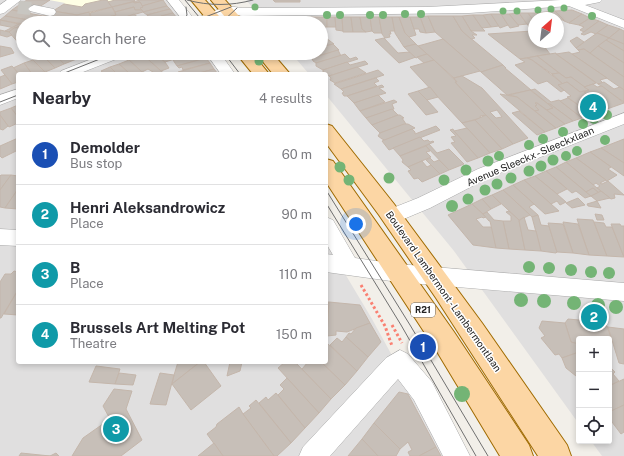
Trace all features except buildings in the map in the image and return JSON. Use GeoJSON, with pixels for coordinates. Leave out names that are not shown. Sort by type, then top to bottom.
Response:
{"type":"FeatureCollection","features":[{"type":"Feature","properties":{"kind":"main road"},"geometry":{"type":"LineString","coordinates":[[198,0],[212,16]]}},
{"type":"Feature","properties":{"kind":"main road"},"geometry":{"type":"LineString","coordinates":[[250,60],[259,72]]}},
{"type":"Feature","properties":{"kind":"main road"},"geometry":{"type":"LineString","coordinates":[[270,60],[280,72]]}},
{"type":"Feature","properties":{"kind":"main road","name":"Boulevard Lambermont - Lambermontlaan"},"geometry":{"type":"LineString","coordinates":[[328,133],[392,216],[494,361],[556,456]]}},
{"type":"Feature","properties":{"kind":"main road","name":"R21"},"geometry":{"type":"LineString","coordinates":[[328,169],[445,341],[518,456]]}},
{"type":"Feature","properties":{"kind":"street"},"geometry":{"type":"LineString","coordinates":[[173,0],[187,16]]}},
{"type":"Feature","properties":{"kind":"street"},"geometry":{"type":"LineString","coordinates":[[232,13],[230,4],[240,0]]}},
{"type":"Feature","properties":{"kind":"street"},"geometry":{"type":"LineString","coordinates":[[232,13],[260,0]]}},
{"type":"Feature","properties":{"kind":"street"},"geometry":{"type":"LineString","coordinates":[[232,13],[258,11],[500,8],[596,0]]}},
{"type":"Feature","properties":{"kind":"street"},"geometry":{"type":"LineString","coordinates":[[566,2],[624,24]]}},
{"type":"Feature","properties":{"kind":"street"},"geometry":{"type":"LineString","coordinates":[[34,10],[50,12]]}},
{"type":"Feature","properties":{"kind":"street"},"geometry":{"type":"LineString","coordinates":[[71,72],[101,60]]}},
{"type":"Feature","properties":{"kind":"street"},"geometry":{"type":"LineString","coordinates":[[218,60],[227,72]]}},
{"type":"Feature","properties":{"kind":"street"},"geometry":{"type":"LineString","coordinates":[[0,100],[16,94]]}},
{"type":"Feature","properties":{"kind":"street","name":"Avenue Sleeckx - Sleeckxlaan"},"geometry":{"type":"LineString","coordinates":[[392,216],[424,203],[484,173],[624,118]]}},
{"type":"Feature","properties":{"kind":"street"},"geometry":{"type":"LineString","coordinates":[[328,229],[349,266]]}},
{"type":"Feature","properties":{"kind":"street"},"geometry":{"type":"LineString","coordinates":[[0,237],[16,238]]}},
{"type":"Feature","properties":{"kind":"street"},"geometry":{"type":"LineString","coordinates":[[328,263],[398,273],[624,292]]}},
{"type":"Feature","properties":{"kind":"street"},"geometry":{"type":"LineString","coordinates":[[312,456],[394,366],[400,362],[423,391],[457,456]]}},
{"type":"Feature","properties":{"kind":"path"},"geometry":{"type":"LineString","coordinates":[[349,266],[385,326],[391,344],[400,362]]}},
{"type":"Feature","properties":{"kind":"shaded area"},"geometry":{"type":"Polygon","coordinates":[[[0,0],[167,0],[179,16],[16,16],[16,60],[210,60],[219,72],[16,72],[16,364],[328,364],[328,245],[372,319],[447,456],[0,456],[0,0]]]}},
{"type":"Feature","properties":{"kind":"shaded area"},"geometry":{"type":"Polygon","coordinates":[[[49,0],[115,0],[108,2],[116,15],[90,16],[89,12],[77,15],[53,11],[65,3],[49,0]]]}},
{"type":"Feature","properties":{"kind":"shaded area"},"geometry":{"type":"Polygon","coordinates":[[[246,0],[624,0],[624,456],[602,456],[593,444],[612,444],[612,336],[576,336],[576,420],[454,251],[328,97],[328,72],[307,72],[297,60],[328,60],[328,16],[260,16],[246,0]]]}},
{"type":"Feature","properties":{"kind":"tunnel"},"geometry":{"type":"LineString","coordinates":[[18,7],[34,9]]}},
{"type":"Feature","properties":{"kind":"tram line"},"geometry":{"type":"LineString","coordinates":[[185,0],[198,16]]}},
{"type":"Feature","properties":{"kind":"tram line"},"geometry":{"type":"LineString","coordinates":[[187,0],[220,4],[253,0]]}},
{"type":"Feature","properties":{"kind":"tram line"},"geometry":{"type":"LineString","coordinates":[[186,7],[186,16]]}},
{"type":"Feature","properties":{"kind":"tram line"},"geometry":{"type":"LineString","coordinates":[[208,16],[231,7]]}},
{"type":"Feature","properties":{"kind":"tram line"},"geometry":{"type":"LineString","coordinates":[[228,16],[237,8]]}},
{"type":"Feature","properties":{"kind":"tram line"},"geometry":{"type":"LineString","coordinates":[[67,72],[97,60]]}},
{"type":"Feature","properties":{"kind":"tram line"},"geometry":{"type":"LineString","coordinates":[[229,60],[238,72]]}},
{"type":"Feature","properties":{"kind":"tram line"},"geometry":{"type":"LineString","coordinates":[[0,102],[16,96]]}},
{"type":"Feature","properties":{"kind":"tram line"},"geometry":{"type":"LineString","coordinates":[[328,193],[410,325],[488,456]]}},
{"type":"Feature","properties":{"kind":"tram line"},"geometry":{"type":"LineString","coordinates":[[328,206],[401,325],[476,456]]}},
{"type":"Feature","properties":{"kind":"place","name":"Brussels Art Melting Pot"},"geometry":{"type":"Point","coordinates":[593,107]}},
{"type":"Feature","properties":{"kind":"place","name":"Henri Aleksandrowicz"},"geometry":{"type":"Point","coordinates":[594,317]}},
{"type":"Feature","properties":{"kind":"place","name":"Demolder"},"geometry":{"type":"Point","coordinates":[423,347]}},
{"type":"Feature","properties":{"kind":"place","name":"B"},"geometry":{"type":"Point","coordinates":[116,429]}}]}
